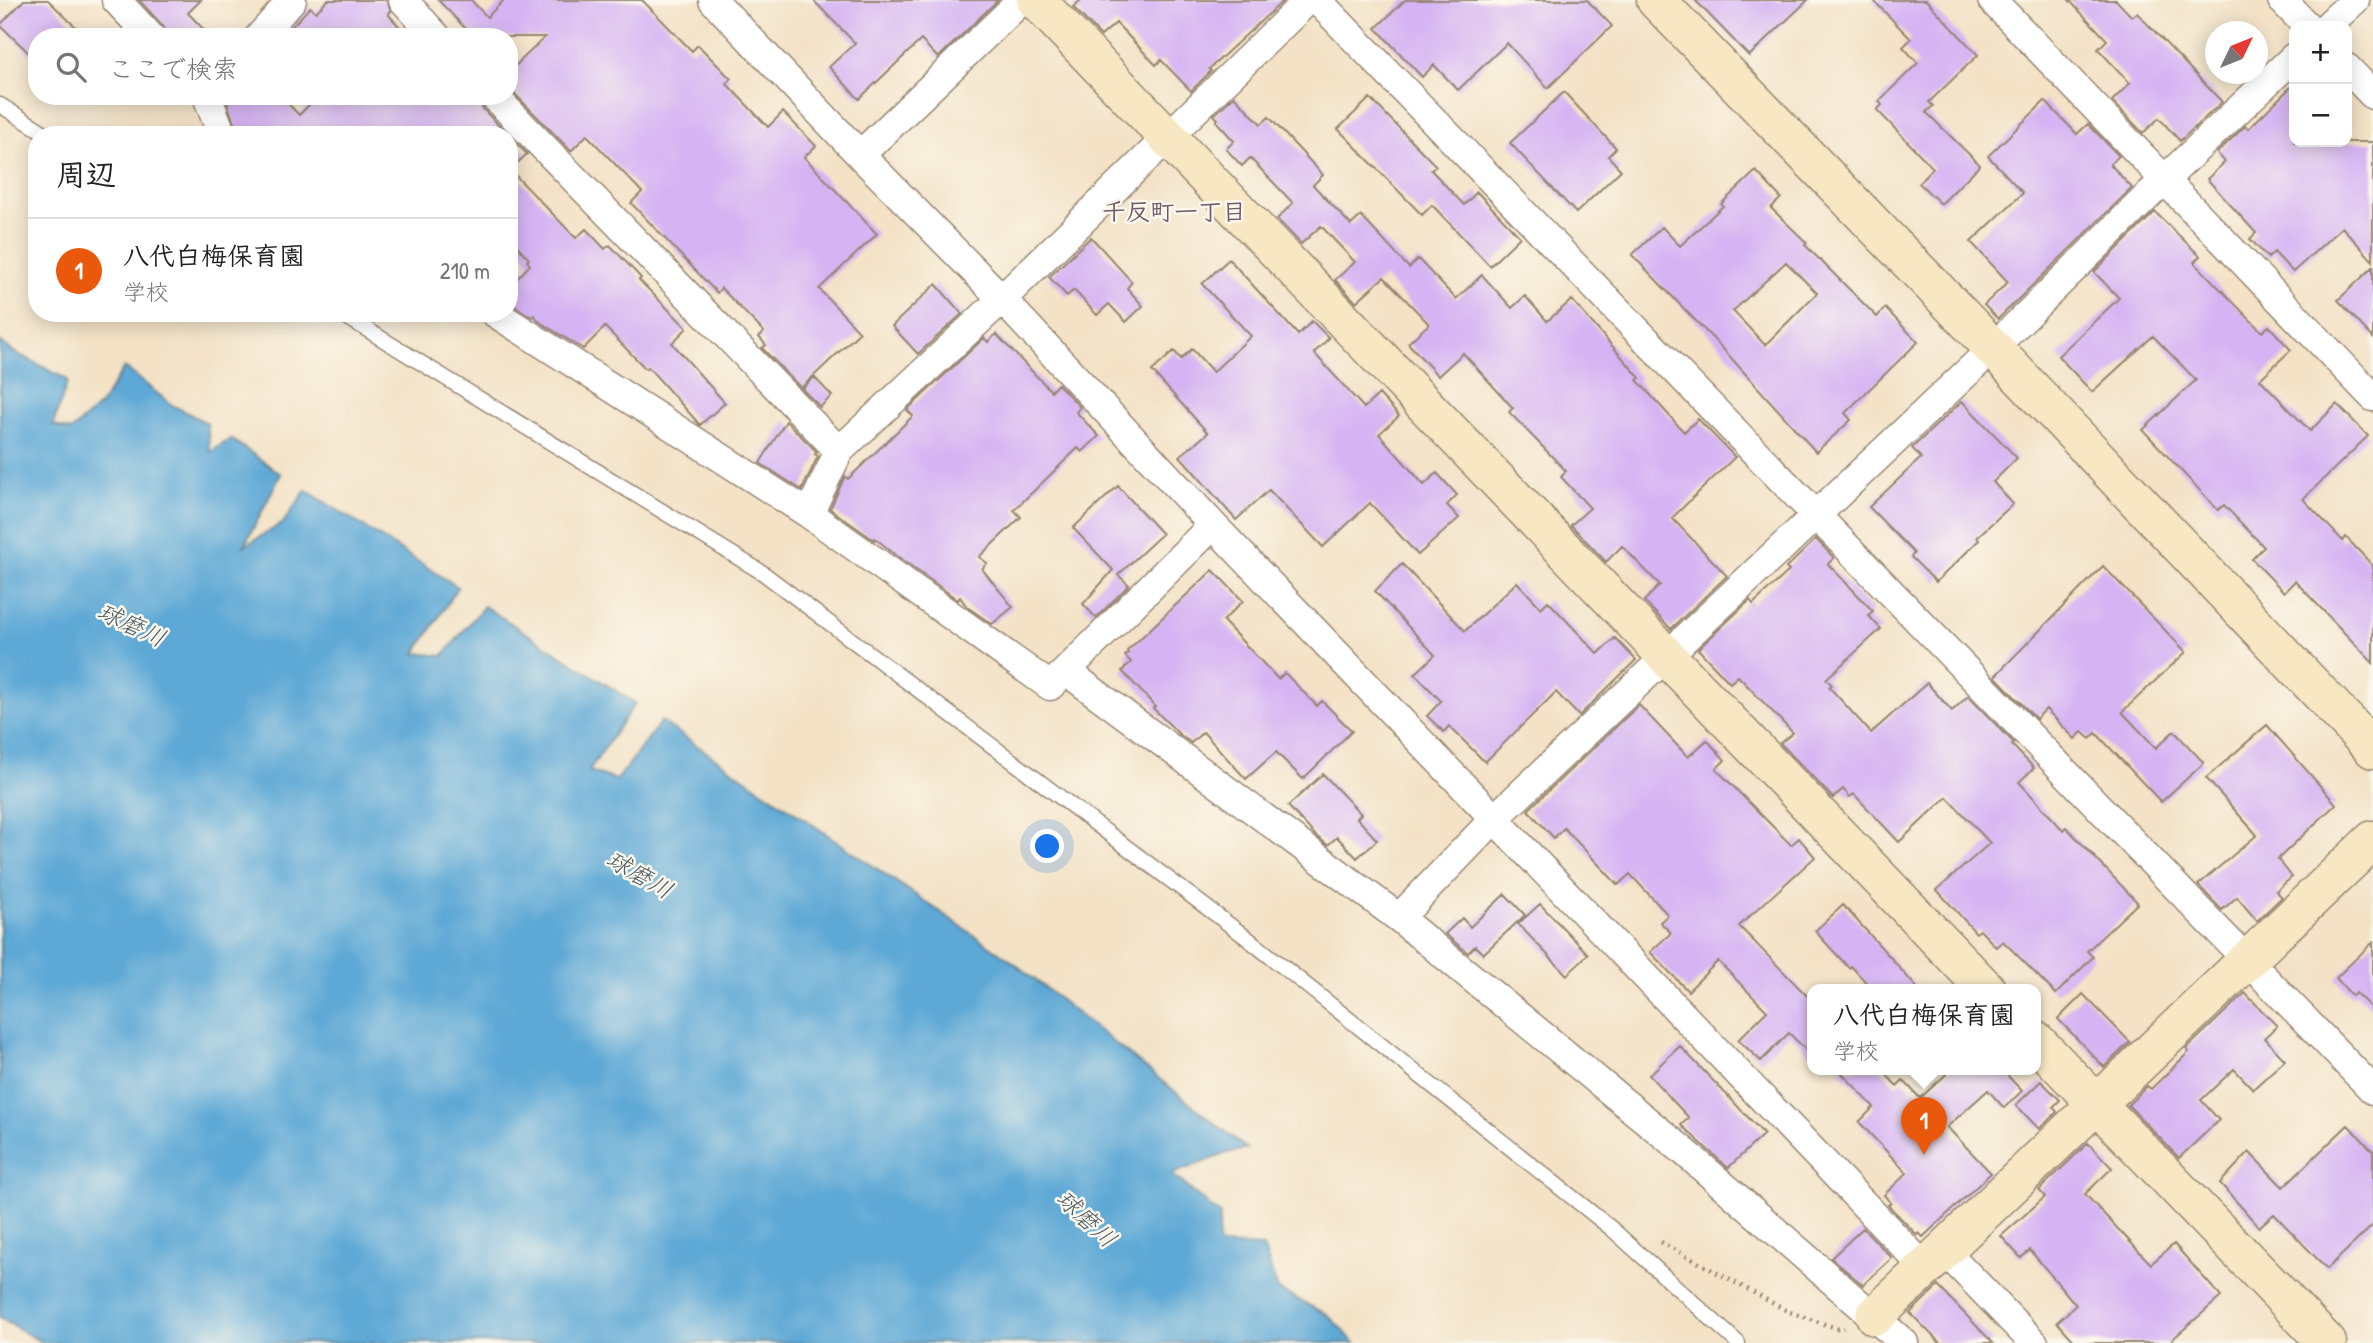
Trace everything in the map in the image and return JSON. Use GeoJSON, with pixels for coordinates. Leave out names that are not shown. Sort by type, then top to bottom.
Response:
{"type":"FeatureCollection","features":[{"type":"Feature","properties":{"kind":"street"},"geometry":{"type":"LineString","coordinates":[[116,0],[142,28]]}},
{"type":"Feature","properties":{"kind":"street"},"geometry":{"type":"LineString","coordinates":[[267,28],[292,0]]}},
{"type":"Feature","properties":{"kind":"street"},"geometry":{"type":"LineString","coordinates":[[403,0],[429,28]]}},
{"type":"Feature","properties":{"kind":"street"},"geometry":{"type":"LineString","coordinates":[[713,0],[1002,299],[1494,819],[1934,1259],[2034,1343]]}},
{"type":"Feature","properties":{"kind":"street"},"geometry":{"type":"LineString","coordinates":[[860,155],[1022,0]]}},
{"type":"Feature","properties":{"kind":"street"},"geometry":{"type":"LineString","coordinates":[[1036,0],[1981,984]]}},
{"type":"Feature","properties":{"kind":"street"},"geometry":{"type":"LineString","coordinates":[[809,514],[839,451],[1002,299],[1308,0]]}},
{"type":"Feature","properties":{"kind":"street"},"geometry":{"type":"LineString","coordinates":[[1317,0],[2373,1090]]}},
{"type":"Feature","properties":{"kind":"street"},"geometry":{"type":"LineString","coordinates":[[1656,0],[1993,348],[2373,749]]}},
{"type":"Feature","properties":{"kind":"street"},"geometry":{"type":"LineString","coordinates":[[1992,0],[2373,397]]}},
{"type":"Feature","properties":{"kind":"street"},"geometry":{"type":"LineString","coordinates":[[2282,0],[2302,21]]}},
{"type":"Feature","properties":{"kind":"street"},"geometry":{"type":"LineString","coordinates":[[2332,21],[2355,0]]}},
{"type":"Feature","properties":{"kind":"street"},"geometry":{"type":"LineString","coordinates":[[1399,918],[1494,819],[1818,516],[2289,62]]}},
{"type":"Feature","properties":{"kind":"street"},"geometry":{"type":"LineString","coordinates":[[2352,73],[2373,95]]}},
{"type":"Feature","properties":{"kind":"street"},"geometry":{"type":"LineString","coordinates":[[210,105],[219,126]]}},
{"type":"Feature","properties":{"kind":"street"},"geometry":{"type":"LineString","coordinates":[[503,105],[839,451]]}},
{"type":"Feature","properties":{"kind":"street"},"geometry":{"type":"LineString","coordinates":[[509,322],[809,514],[1050,686],[1213,525]]}},
{"type":"Feature","properties":{"kind":"street"},"geometry":{"type":"LineString","coordinates":[[1066,671],[1399,918],[1586,1070],[1904,1343]]}},
{"type":"Feature","properties":{"kind":"street"},"geometry":{"type":"LineString","coordinates":[[1875,1316],[2373,839]]}},
{"type":"Feature","properties":{"kind":"street"},"geometry":{"type":"LineString","coordinates":[[2041,1046],[2326,1343]]}},
{"type":"Feature","properties":{"kind":"lane"},"geometry":{"type":"LineString","coordinates":[[0,105],[34,126]]}},
{"type":"Feature","properties":{"kind":"lane"},"geometry":{"type":"LineString","coordinates":[[355,322],[763,573],[1247,938],[1612,1229],[1738,1343]]}},
{"type":"Feature","properties":{"kind":"path"},"geometry":{"type":"LineString","coordinates":[[1612,1229],[1634,1228],[1787,1311],[1839,1329],[1875,1316]]}},
{"type":"Feature","properties":{"kind":"water","name":"球磨川"},"geometry":{"type":"Polygon","coordinates":[[[0,341],[12,351],[68,380],[53,425],[71,431],[101,404],[124,367],[172,405],[207,423],[210,452],[231,439],[281,474],[244,546],[283,523],[306,490],[458,587],[416,653],[443,656],[484,606],[635,703],[589,771],[617,780],[661,721],[1009,959],[1247,1149],[1227,1153],[1172,1174],[1220,1215],[1218,1245],[1263,1247],[1278,1290],[1327,1314],[1355,1343],[43,1343],[0,1318],[0,341]]]}},
{"type":"Feature","properties":{"kind":"building"},"geometry":{"type":"Polygon","coordinates":[[[24,0],[48,0],[77,28],[28,28],[28,52],[0,25],[24,0]]]}},
{"type":"Feature","properties":{"kind":"building"},"geometry":{"type":"Polygon","coordinates":[[[139,0],[201,0],[188,13],[202,28],[163,26],[139,0]]]}},
{"type":"Feature","properties":{"kind":"building"},"geometry":{"type":"Polygon","coordinates":[[[328,0],[387,0],[391,11],[388,14],[401,28],[290,28],[310,7],[316,12],[328,0]]]}},
{"type":"Feature","properties":{"kind":"building"},"geometry":{"type":"Polygon","coordinates":[[[438,0],[471,0],[487,17],[504,0],[642,0],[692,51],[698,45],[731,79],[726,83],[768,127],[783,112],[816,146],[804,157],[877,234],[819,289],[860,332],[801,388],[762,348],[766,345],[759,337],[764,332],[721,288],[717,293],[631,203],[642,192],[587,135],[571,151],[518,97],[518,63],[545,37],[518,37],[518,28],[465,28],[438,0]]]}},
{"type":"Feature","properties":{"kind":"building"},"geometry":{"type":"Polygon","coordinates":[[[813,0],[998,0],[938,58],[921,40],[859,99],[829,67],[855,43],[813,0]]]}},
{"type":"Feature","properties":{"kind":"building"},"geometry":{"type":"Polygon","coordinates":[[[1081,0],[1284,0],[1209,69],[1211,71],[1191,91],[1161,60],[1156,65],[1116,23],[1101,36],[1073,7],[1081,0]]]}},
{"type":"Feature","properties":{"kind":"building"},"geometry":{"type":"Polygon","coordinates":[[[1405,0],[1587,0],[1612,26],[1548,88],[1507,43],[1458,90],[1434,65],[1422,77],[1376,28],[1405,0]]]}},
{"type":"Feature","properties":{"kind":"building"},"geometry":{"type":"Polygon","coordinates":[[[1695,0],[1808,0],[1749,56],[1695,0]]]}},
{"type":"Feature","properties":{"kind":"building"},"geometry":{"type":"Polygon","coordinates":[[[1873,0],[1926,0],[1978,55],[1929,102],[1933,106],[1926,112],[1980,165],[1941,204],[1919,183],[1933,168],[1877,110],[1882,105],[1879,101],[1918,63],[1903,47],[1911,39],[1873,0]]]}},
{"type":"Feature","properties":{"kind":"building"},"geometry":{"type":"Polygon","coordinates":[[[2069,0],[2116,0],[2132,17],[2137,13],[2222,102],[2180,141],[2159,118],[2143,133],[2112,101],[2130,83],[2098,49],[2107,40],[2069,0]]]}},
{"type":"Feature","properties":{"kind":"building"},"geometry":{"type":"Polygon","coordinates":[[[2289,89],[2289,147],[2352,147],[2352,142],[2373,142],[2373,261],[2342,227],[2293,272],[2274,252],[2268,258],[2250,239],[2256,233],[2207,179],[2225,162],[2217,153],[2245,126],[2248,129],[2289,89]]]}},
{"type":"Feature","properties":{"kind":"building"},"geometry":{"type":"Polygon","coordinates":[[[1564,92],[1616,148],[1608,156],[1621,170],[1576,213],[1510,143],[1564,92]]]}},
{"type":"Feature","properties":{"kind":"building"},"geometry":{"type":"Polygon","coordinates":[[[1234,96],[1261,124],[1269,117],[1323,175],[1313,185],[1351,225],[1361,216],[1409,268],[1418,259],[1456,299],[1482,275],[1512,308],[1525,296],[1547,321],[1572,300],[1640,378],[1637,380],[1684,432],[1698,419],[1735,457],[1672,518],[1727,576],[1671,629],[1644,601],[1660,585],[1622,546],[1606,562],[1571,525],[1590,508],[1561,477],[1566,471],[1509,412],[1513,408],[1463,353],[1438,376],[1408,343],[1429,324],[1384,277],[1356,302],[1335,280],[1355,262],[1321,226],[1301,244],[1277,219],[1293,203],[1250,158],[1242,166],[1226,149],[1234,141],[1216,121],[1218,119],[1214,115],[1234,96]]]}},
{"type":"Feature","properties":{"kind":"building"},"geometry":{"type":"Polygon","coordinates":[[[1370,98],[1436,166],[1431,170],[1464,205],[1477,192],[1520,237],[1490,266],[1432,205],[1422,215],[1338,129],[1370,98]]]}},
{"type":"Feature","properties":{"kind":"building"},"geometry":{"type":"Polygon","coordinates":[[[2045,101],[2077,134],[2088,124],[2119,156],[2110,164],[2132,188],[1998,319],[1984,305],[2008,282],[1971,242],[2023,193],[1988,156],[2045,101]]]}},
{"type":"Feature","properties":{"kind":"building"},"geometry":{"type":"Polygon","coordinates":[[[228,105],[290,105],[299,115],[309,105],[481,105],[499,126],[235,126],[228,105]]]}},
{"type":"Feature","properties":{"kind":"building"},"geometry":{"type":"Polygon","coordinates":[[[518,145],[527,154],[518,162],[518,145]]]}},
{"type":"Feature","properties":{"kind":"building"},"geometry":{"type":"Polygon","coordinates":[[[1756,171],[1781,198],[1771,208],[1807,243],[1805,245],[1877,317],[1885,308],[1918,342],[1845,413],[1851,420],[1816,452],[1723,349],[1632,255],[1662,227],[1680,246],[1723,206],[1721,204],[1756,171]],[[1786,262],[1733,311],[1765,345],[1817,293],[1786,262]]]}},
{"type":"Feature","properties":{"kind":"building"},"geometry":{"type":"Polygon","coordinates":[[[518,178],[576,238],[586,229],[605,249],[610,245],[641,278],[639,280],[687,328],[672,343],[725,403],[700,425],[648,367],[646,369],[605,327],[583,349],[540,322],[534,315],[532,317],[518,308],[518,278],[530,265],[527,261],[529,259],[518,247],[518,178]]]}},
{"type":"Feature","properties":{"kind":"building"},"geometry":{"type":"Polygon","coordinates":[[[2155,212],[2200,256],[2194,262],[2262,332],[2269,326],[2291,350],[2260,379],[2310,431],[2337,404],[2368,436],[2303,499],[2343,541],[2346,537],[2373,566],[2373,663],[2295,581],[2284,592],[2252,559],[2264,547],[2224,505],[2218,510],[2143,430],[2196,380],[2153,336],[2092,392],[2058,356],[2119,298],[2094,272],[2155,212]]]}},
{"type":"Feature","properties":{"kind":"building"},"geometry":{"type":"Polygon","coordinates":[[[1091,237],[1132,282],[1127,288],[1143,306],[1126,322],[1109,304],[1097,315],[1074,290],[1067,296],[1049,277],[1091,237]]]}},
{"type":"Feature","properties":{"kind":"building"},"geometry":{"type":"Polygon","coordinates":[[[1229,259],[1298,335],[1312,321],[1329,338],[1314,353],[1364,408],[1379,394],[1399,416],[1379,434],[1424,485],[1437,473],[1457,495],[1447,505],[1459,518],[1418,555],[1370,503],[1323,547],[1269,490],[1236,520],[1180,456],[1208,433],[1152,371],[1174,351],[1181,359],[1192,349],[1213,372],[1251,336],[1202,284],[1229,259]]]}},
{"type":"Feature","properties":{"kind":"building"},"geometry":{"type":"Polygon","coordinates":[[[2373,267],[2373,338],[2338,300],[2373,267]]]}},
{"type":"Feature","properties":{"kind":"building"},"geometry":{"type":"Polygon","coordinates":[[[936,284],[962,314],[918,354],[892,326],[936,284]]]}},
{"type":"Feature","properties":{"kind":"building"},"geometry":{"type":"Polygon","coordinates":[[[996,334],[1051,391],[1058,384],[1080,407],[1076,412],[1099,436],[1082,452],[1078,448],[1014,510],[1021,517],[979,557],[987,563],[982,569],[1013,607],[992,624],[967,607],[960,597],[958,600],[875,538],[874,540],[830,509],[845,476],[848,479],[913,416],[907,410],[984,338],[988,342],[996,334]]]}},
{"type":"Feature","properties":{"kind":"building"},"geometry":{"type":"Polygon","coordinates":[[[814,377],[832,396],[820,407],[802,389],[814,377]]]}},
{"type":"Feature","properties":{"kind":"building"},"geometry":{"type":"Polygon","coordinates":[[[1962,401],[2017,458],[1993,482],[2013,504],[1977,537],[1979,540],[1936,582],[1911,557],[1914,553],[1869,507],[1921,458],[1912,448],[1962,401]]]}},
{"type":"Feature","properties":{"kind":"building"},"geometry":{"type":"Polygon","coordinates":[[[786,421],[818,456],[802,490],[760,463],[786,421]]]}},
{"type":"Feature","properties":{"kind":"building"},"geometry":{"type":"Polygon","coordinates":[[[1118,486],[1162,534],[1118,575],[1129,585],[1096,618],[1083,604],[1113,570],[1073,528],[1118,486]]]}},
{"type":"Feature","properties":{"kind":"building"},"geometry":{"type":"Polygon","coordinates":[[[1816,539],[1834,558],[1828,564],[1873,611],[1868,615],[1881,629],[1826,679],[1832,685],[1829,687],[1871,733],[1927,683],[1952,711],[1968,696],[2014,743],[2012,745],[2034,768],[2019,782],[2063,830],[2066,827],[2138,903],[2087,951],[2093,957],[2056,994],[2003,941],[1996,947],[1980,930],[1976,933],[1937,890],[1990,843],[1947,797],[1899,842],[1854,794],[1850,797],[1843,789],[1833,798],[1780,743],[1793,733],[1738,676],[1730,683],[1698,649],[1750,600],[1753,604],[1789,571],[1786,568],[1816,539]]]}},
{"type":"Feature","properties":{"kind":"building"},"geometry":{"type":"Polygon","coordinates":[[[1402,564],[1465,631],[1517,582],[1541,608],[1548,601],[1598,654],[1615,638],[1636,660],[1579,716],[1556,692],[1485,762],[1449,726],[1444,732],[1427,716],[1441,701],[1415,674],[1435,655],[1375,591],[1402,564]]]}},
{"type":"Feature","properties":{"kind":"building"},"geometry":{"type":"Polygon","coordinates":[[[2103,566],[2186,652],[2122,712],[2156,748],[2174,731],[2204,763],[2161,802],[2096,733],[2090,739],[2082,732],[2075,739],[2046,709],[2036,719],[1995,676],[2103,566]]]}},
{"type":"Feature","properties":{"kind":"building"},"geometry":{"type":"Polygon","coordinates":[[[1213,570],[1243,601],[1223,621],[1278,679],[1285,673],[1317,706],[1322,701],[1352,731],[1303,779],[1276,752],[1246,779],[1203,732],[1191,743],[1179,734],[1122,671],[1131,662],[1125,656],[1127,651],[1213,570]]]}},
{"type":"Feature","properties":{"kind":"building"},"geometry":{"type":"Polygon","coordinates":[[[1639,705],[1688,757],[1707,740],[1725,760],[1716,769],[1791,845],[1799,838],[1815,857],[1739,926],[1807,996],[1807,1051],[1789,1033],[1761,1061],[1738,1040],[1767,1011],[1718,961],[1688,991],[1650,952],[1671,933],[1660,922],[1668,915],[1630,874],[1618,885],[1564,828],[1554,838],[1528,810],[1639,705]]]}},
{"type":"Feature","properties":{"kind":"building"},"geometry":{"type":"Polygon","coordinates":[[[2267,725],[2336,804],[2278,859],[2292,877],[2276,891],[2282,897],[2257,921],[2237,897],[2222,910],[2198,885],[2257,835],[2206,778],[2267,725]]]}},
{"type":"Feature","properties":{"kind":"building"},"geometry":{"type":"Polygon","coordinates":[[[1323,774],[1361,814],[1357,818],[1377,840],[1357,858],[1337,837],[1328,845],[1316,836],[1288,806],[1323,774]]]}},
{"type":"Feature","properties":{"kind":"building"},"geometry":{"type":"Polygon","coordinates":[[[1505,894],[1525,915],[1483,954],[1475,946],[1468,953],[1445,934],[1462,918],[1470,927],[1505,894]]]}},
{"type":"Feature","properties":{"kind":"building"},"geometry":{"type":"Polygon","coordinates":[[[1540,904],[1588,954],[1567,975],[1518,924],[1540,904]]]}},
{"type":"Feature","properties":{"kind":"building"},"geometry":{"type":"Polygon","coordinates":[[[1843,905],[1914,984],[1867,984],[1815,931],[1843,905]]]}},
{"type":"Feature","properties":{"kind":"building"},"geometry":{"type":"Polygon","coordinates":[[[2373,942],[2373,1010],[2356,993],[2352,996],[2336,978],[2373,942]]]}},
{"type":"Feature","properties":{"kind":"building"},"geometry":{"type":"Polygon","coordinates":[[[2245,993],[2277,1026],[2264,1038],[2285,1060],[2253,1089],[2234,1069],[2201,1100],[2219,1120],[2179,1158],[2128,1105],[2147,1086],[2151,1089],[2189,1052],[2186,1049],[2245,993]]]}},
{"type":"Feature","properties":{"kind":"building"},"geometry":{"type":"Polygon","coordinates":[[[2083,994],[2130,1042],[2104,1067],[2058,1019],[2083,994]]]}},
{"type":"Feature","properties":{"kind":"building"},"geometry":{"type":"Polygon","coordinates":[[[1680,1046],[1764,1134],[1728,1168],[1681,1125],[1689,1118],[1649,1075],[1680,1046]]]}},
{"type":"Feature","properties":{"kind":"building"},"geometry":{"type":"Polygon","coordinates":[[[1844,1075],[1887,1075],[1897,1086],[1903,1080],[1920,1098],[1945,1075],[2007,1075],[2022,1091],[2004,1108],[1988,1090],[1947,1127],[1991,1173],[1923,1237],[1919,1233],[1917,1235],[1888,1205],[1891,1203],[1884,1195],[1907,1173],[1859,1122],[1874,1107],[1844,1075]]]}},
{"type":"Feature","properties":{"kind":"building"},"geometry":{"type":"Polygon","coordinates":[[[2041,1081],[2060,1100],[2053,1107],[2057,1112],[2039,1129],[2016,1105],[2041,1081]]]}},
{"type":"Feature","properties":{"kind":"building"},"geometry":{"type":"Polygon","coordinates":[[[2348,1125],[2373,1151],[2373,1225],[2327,1269],[2274,1214],[2259,1227],[2220,1183],[2249,1152],[2283,1187],[2348,1125]]]}},
{"type":"Feature","properties":{"kind":"building"},"geometry":{"type":"Polygon","coordinates":[[[2088,1143],[2112,1168],[2085,1194],[2151,1264],[2174,1244],[2221,1297],[2168,1343],[2076,1343],[2057,1322],[2076,1305],[2030,1250],[2021,1258],[2001,1236],[2045,1197],[2039,1190],[2088,1143]]]}},
{"type":"Feature","properties":{"kind":"building"},"geometry":{"type":"Polygon","coordinates":[[[1863,1228],[1892,1258],[1863,1285],[1831,1258],[1863,1228]]]}},
{"type":"Feature","properties":{"kind":"building"},"geometry":{"type":"Polygon","coordinates":[[[1938,1286],[1993,1343],[1940,1343],[1910,1313],[1938,1286]]]}},
{"type":"Feature","properties":{"kind":"place","name":"八代白梅保育園"},"geometry":{"type":"Point","coordinates":[1924,1155]}},
{"type":"Feature","properties":{"kind":"district","name":"千反町一丁目"},"geometry":{"type":"Point","coordinates":[1174,211]}}]}
